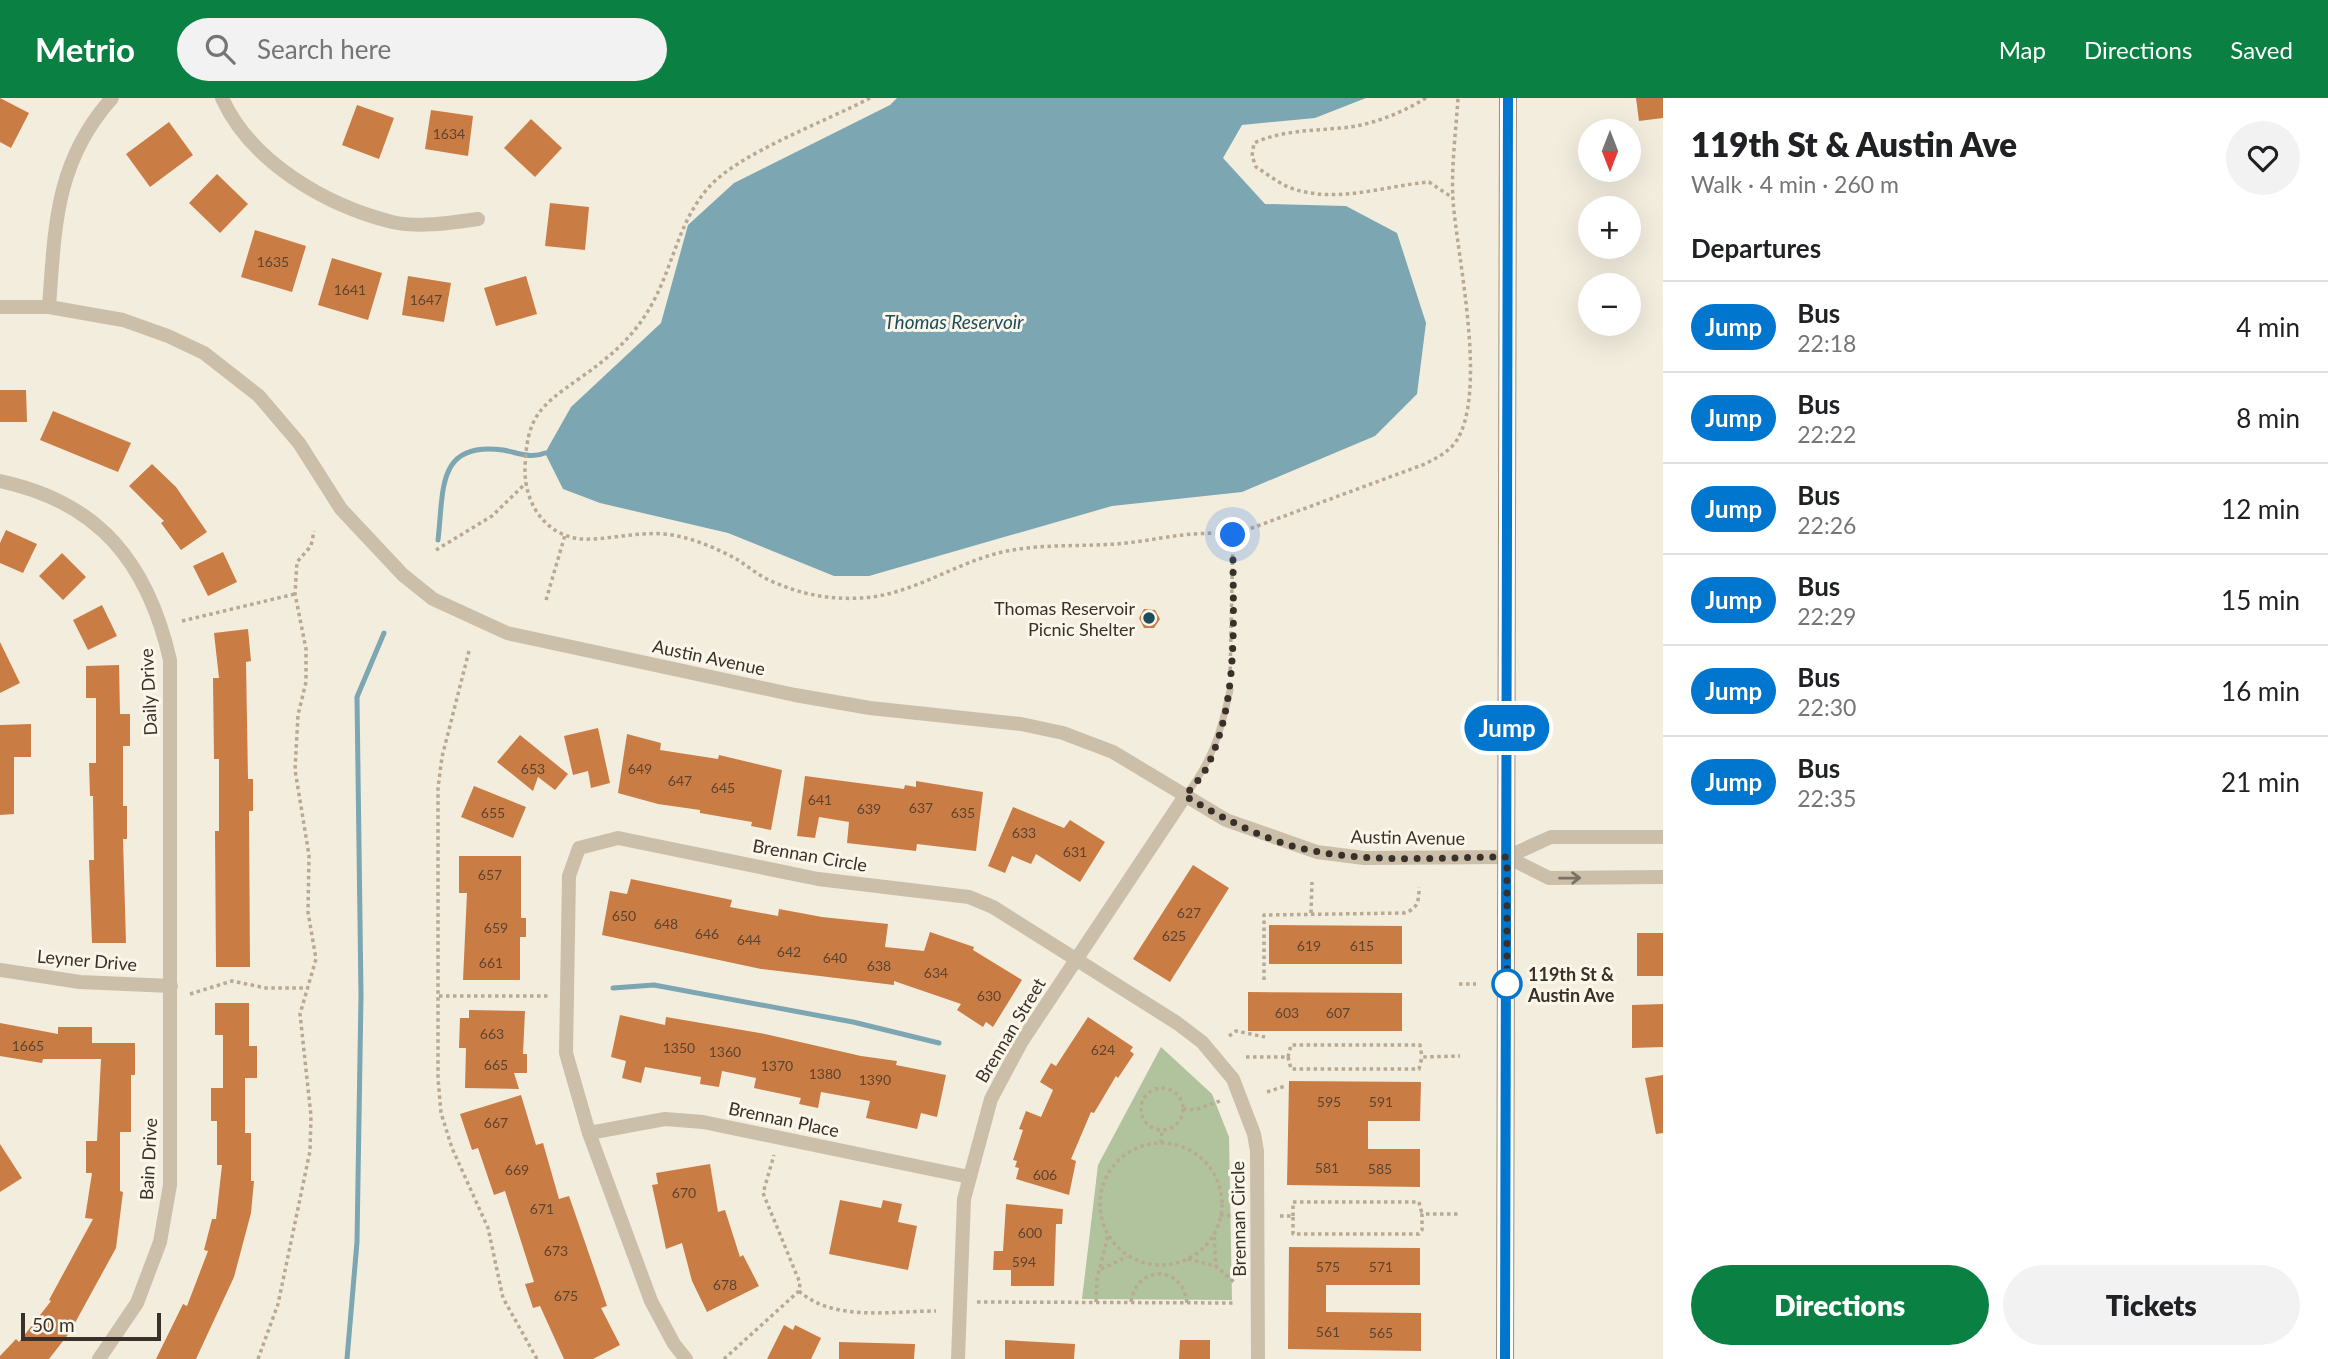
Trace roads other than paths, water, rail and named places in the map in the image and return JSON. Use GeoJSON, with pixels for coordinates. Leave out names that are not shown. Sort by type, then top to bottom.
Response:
{"type":"FeatureCollection","features":[{"type":"Feature","properties":{"kind":"street"},"geometry":{"type":"LineString","coordinates":[[49,307],[58,199],[75,152],[94,119],[112,98]]}},
{"type":"Feature","properties":{"kind":"street"},"geometry":{"type":"LineString","coordinates":[[222,98],[228,112],[263,155],[298,182],[393,222],[443,224],[478,219]]}},
{"type":"Feature","properties":{"kind":"street"},"geometry":{"type":"LineString","coordinates":[[1505,1359],[1508,98]]}},
{"type":"Feature","properties":{"kind":"street","name":"Austin Avenue"},"geometry":{"type":"LineString","coordinates":[[0,307],[49,307],[123,320],[168,335],[204,354],[259,396],[299,443],[341,509],[403,575],[433,599],[506,633],[795,695],[870,708],[1021,724],[1063,733],[1114,752],[1226,820],[1317,852],[1364,858],[1507,857]]}},
{"type":"Feature","properties":{"kind":"street","name":"Daily Drive"},"geometry":{"type":"LineString","coordinates":[[0,481],[28,487],[64,501],[92,521],[123,550],[144,581],[162,627],[170,660],[171,986]]}},
{"type":"Feature","properties":{"kind":"street","name":"Brennan Street"},"geometry":{"type":"LineString","coordinates":[[958,1359],[961,1241],[969,1177],[995,1091],[1022,1041],[1185,796]]}},
{"type":"Feature","properties":{"kind":"street"},"geometry":{"type":"LineString","coordinates":[[1507,857],[1550,837],[1663,836]]}},
{"type":"Feature","properties":{"kind":"street","name":"Brennan Circle"},"geometry":{"type":"LineString","coordinates":[[686,1359],[674,1344],[650,1301],[589,1133],[566,1053],[569,876],[579,848],[618,838],[818,879],[969,897],[993,908],[1202,1042],[1233,1079],[1254,1134],[1258,1359]]}},
{"type":"Feature","properties":{"kind":"street"},"geometry":{"type":"LineString","coordinates":[[1507,857],[1549,878],[1663,877]]}},
{"type":"Feature","properties":{"kind":"street","name":"Leyner Drive"},"geometry":{"type":"LineString","coordinates":[[0,970],[80,982],[171,986]]}},
{"type":"Feature","properties":{"kind":"street","name":"Bain Drive"},"geometry":{"type":"LineString","coordinates":[[99,1359],[137,1303],[160,1242],[170,1185],[171,986]]}},
{"type":"Feature","properties":{"kind":"street","name":"Brennan Place"},"geometry":{"type":"LineString","coordinates":[[589,1133],[665,1119],[703,1122],[969,1177]]}},
{"type":"Feature","properties":{"kind":"lane"},"geometry":{"type":"LineString","coordinates":[[1185,796],[1208,765],[1223,725],[1230,690]]}},
{"type":"Feature","properties":{"kind":"water","name":"Thomas Reservoir"},"geometry":{"type":"Polygon","coordinates":[[[897,98],[1366,98],[1315,118],[1242,125],[1223,158],[1265,204],[1346,206],[1397,233],[1426,323],[1417,394],[1375,436],[1242,492],[1112,506],[869,576],[834,576],[728,533],[600,503],[563,489],[545,453],[571,407],[661,323],[688,225],[734,183],[890,105],[897,98]]]}},
{"type":"Feature","properties":{"kind":"waterway"},"geometry":{"type":"LineString","coordinates":[[438,540],[444,487],[455,461],[465,453],[481,449],[530,455],[545,453]]}},
{"type":"Feature","properties":{"kind":"waterway"},"geometry":{"type":"LineString","coordinates":[[347,1359],[357,1242],[361,995],[357,697],[384,633]]}},
{"type":"Feature","properties":{"kind":"waterway"},"geometry":{"type":"LineString","coordinates":[[613,988],[654,985],[853,1022],[939,1043]]}},
{"type":"Feature","properties":{"kind":"place","name":"Thomas Reservoir Picnic Shelter"},"geometry":{"type":"Point","coordinates":[1149,618]}},
{"type":"Feature","properties":{"kind":"place","name":"119th St & Austin Ave"},"geometry":{"type":"Point","coordinates":[1507,984]}}]}
